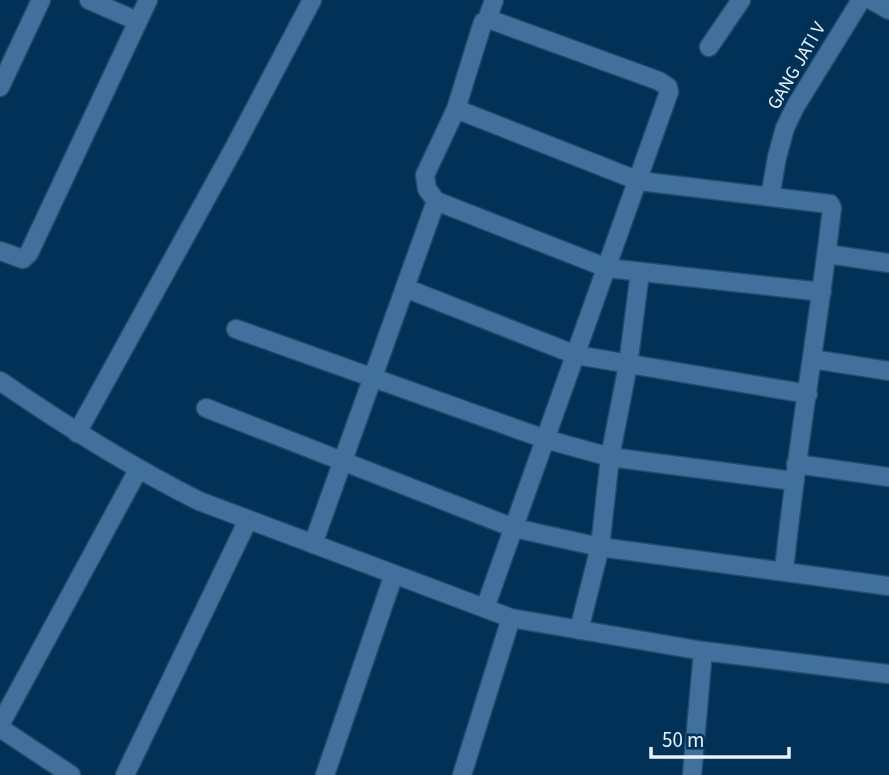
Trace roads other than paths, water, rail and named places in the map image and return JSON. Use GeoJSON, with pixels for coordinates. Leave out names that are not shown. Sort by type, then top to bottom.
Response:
{"type":"FeatureCollection","features":[{"type":"Feature","properties":{"kind":"street"},"geometry":{"type":"LineString","coordinates":[[0,87],[41,0]]}},
{"type":"Feature","properties":{"kind":"street"},"geometry":{"type":"LineString","coordinates":[[89,0],[137,22]]}},
{"type":"Feature","properties":{"kind":"street"},"geometry":{"type":"LineString","coordinates":[[0,251],[18,259],[23,259],[29,253],[148,0]]}},
{"type":"Feature","properties":{"kind":"street"},"geometry":{"type":"LineString","coordinates":[[76,433],[234,148],[312,0]]}},
{"type":"Feature","properties":{"kind":"street"},"geometry":{"type":"LineString","coordinates":[[494,0],[487,20],[483,22],[456,108],[425,175],[426,189],[436,201],[607,268],[822,292]]}},
{"type":"Feature","properties":{"kind":"street"},"geometry":{"type":"LineString","coordinates":[[709,47],[741,0]]}},
{"type":"Feature","properties":{"kind":"street","name":"GANG JATI V"},"geometry":{"type":"LineString","coordinates":[[770,198],[785,128],[795,107],[861,0]]}},
{"type":"Feature","properties":{"kind":"street"},"geometry":{"type":"LineString","coordinates":[[871,0],[889,10]]}},
{"type":"Feature","properties":{"kind":"street"},"geometry":{"type":"LineString","coordinates":[[485,608],[669,92],[668,87],[647,76],[487,20]]}},
{"type":"Feature","properties":{"kind":"street"},"geometry":{"type":"LineString","coordinates":[[456,108],[639,181],[830,204],[832,208],[827,254],[795,472],[784,571]]}},
{"type":"Feature","properties":{"kind":"street"},"geometry":{"type":"LineString","coordinates":[[313,544],[436,201]]}},
{"type":"Feature","properties":{"kind":"street"},"geometry":{"type":"LineString","coordinates":[[827,254],[889,263]]}},
{"type":"Feature","properties":{"kind":"street"},"geometry":{"type":"LineString","coordinates":[[579,630],[600,547],[610,457],[628,365],[640,272]]}},
{"type":"Feature","properties":{"kind":"street"},"geometry":{"type":"LineString","coordinates":[[405,288],[576,355],[808,394]]}},
{"type":"Feature","properties":{"kind":"street"},"geometry":{"type":"LineString","coordinates":[[236,329],[545,439],[610,457],[889,477]]}},
{"type":"Feature","properties":{"kind":"street"},"geometry":{"type":"LineString","coordinates":[[812,359],[889,372]]}},
{"type":"Feature","properties":{"kind":"street"},"geometry":{"type":"LineString","coordinates":[[0,381],[76,433],[138,470],[199,501],[511,618],[703,651],[889,674]]}},
{"type":"Feature","properties":{"kind":"street"},"geometry":{"type":"LineString","coordinates":[[206,408],[514,528],[600,547],[889,586]]}},
{"type":"Feature","properties":{"kind":"street"},"geometry":{"type":"LineString","coordinates":[[71,775],[0,726],[138,470]]}},
{"type":"Feature","properties":{"kind":"street"},"geometry":{"type":"LineString","coordinates":[[125,775],[248,520]]}},
{"type":"Feature","properties":{"kind":"street"},"geometry":{"type":"LineString","coordinates":[[325,775],[394,574]]}},
{"type":"Feature","properties":{"kind":"street"},"geometry":{"type":"LineString","coordinates":[[462,775],[511,618]]}},
{"type":"Feature","properties":{"kind":"street"},"geometry":{"type":"LineString","coordinates":[[692,775],[703,651]]}}]}
